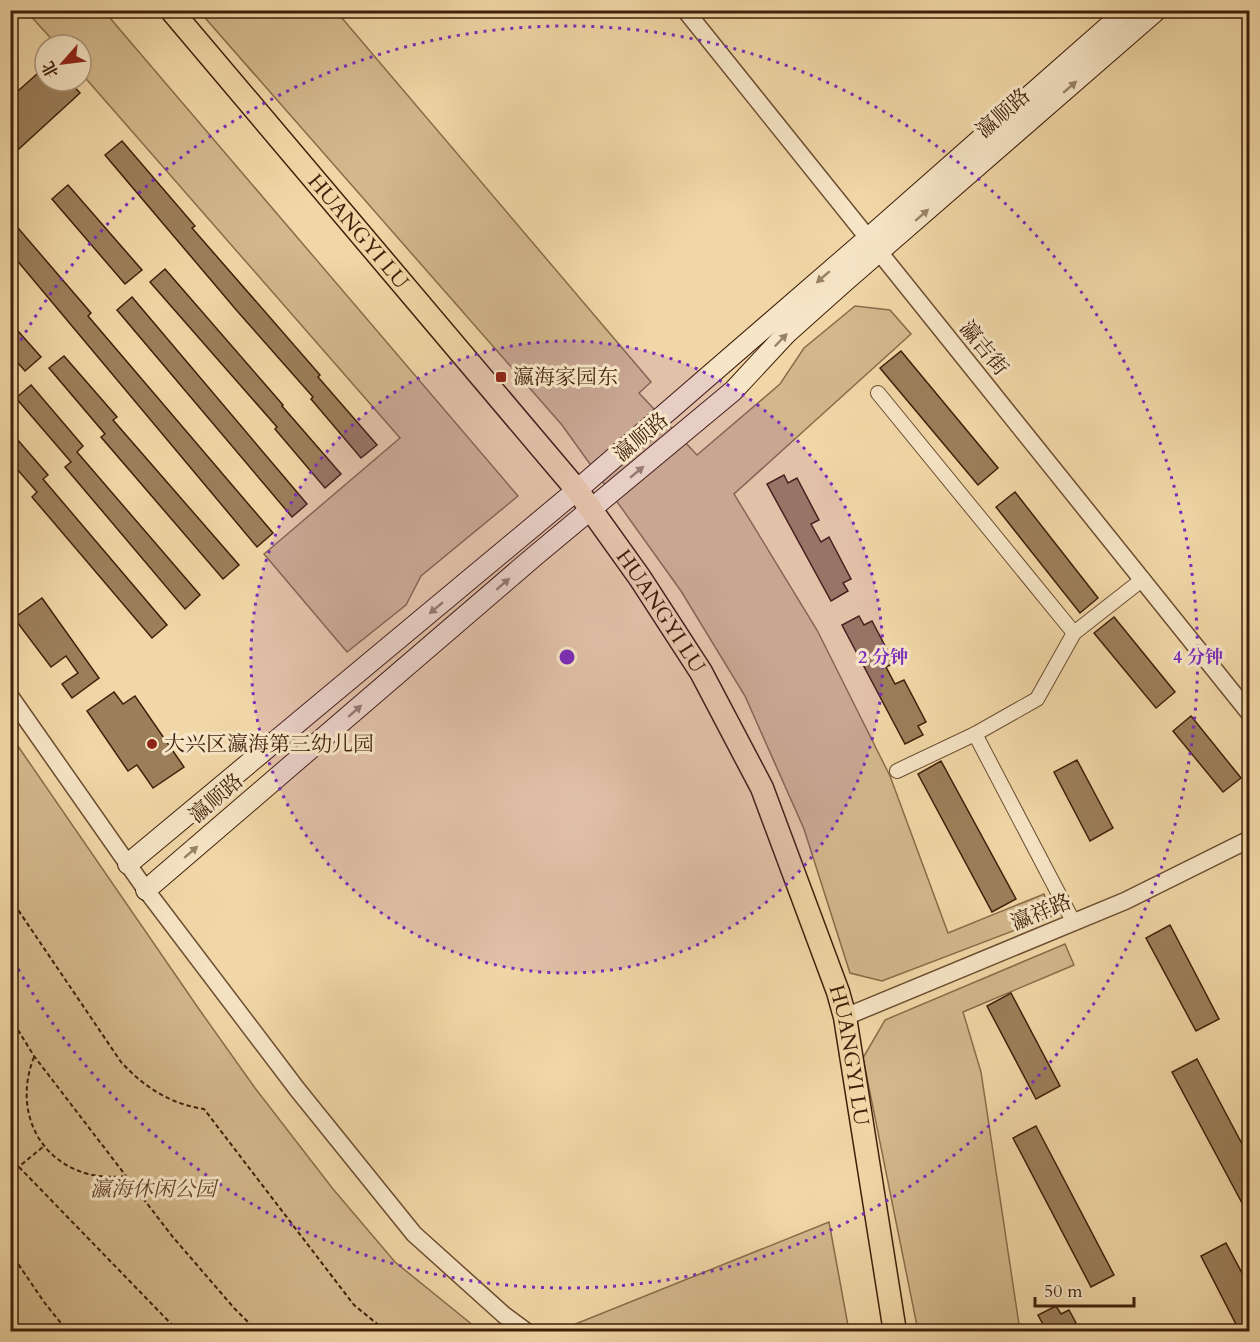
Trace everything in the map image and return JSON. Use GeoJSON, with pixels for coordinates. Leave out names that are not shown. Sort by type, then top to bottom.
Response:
{"type":"FeatureCollection","features":[{"type":"Feature","properties":{"kind":"main road","name":"瀛顺路"},"geometry":{"type":"LineString","coordinates":[[146,890],[536,555],[593,510],[732,391],[873,246],[1127,10]]}},
{"type":"Feature","properties":{"kind":"main road","name":"瀛顺路"},"geometry":{"type":"LineString","coordinates":[[128,864],[1157,10]]}},
{"type":"Feature","properties":{"kind":"main road","name":"HUANGYI LU"},"geometry":{"type":"LineString","coordinates":[[174,12],[593,510],[701,672],[762,788],[838,992],[845,1017],[895,1332]]}},
{"type":"Feature","properties":{"kind":"street","name":"瀛吉街"},"geometry":{"type":"LineString","coordinates":[[685,10],[1250,714]]}},
{"type":"Feature","properties":{"kind":"street"},"geometry":{"type":"LineString","coordinates":[[878,393],[1074,633]]}},
{"type":"Feature","properties":{"kind":"street"},"geometry":{"type":"LineString","coordinates":[[897,771],[975,734],[1037,699],[1074,633],[1143,579]]}},
{"type":"Feature","properties":{"kind":"street"},"geometry":{"type":"LineString","coordinates":[[10,696],[146,890],[297,1089],[414,1234],[526,1332]]}},
{"type":"Feature","properties":{"kind":"street"},"geometry":{"type":"LineString","coordinates":[[975,734],[1074,922]]}},
{"type":"Feature","properties":{"kind":"street","name":"瀛祥路"},"geometry":{"type":"LineString","coordinates":[[845,1017],[1125,901],[1250,839]]}},
{"type":"Feature","properties":{"kind":"path"},"geometry":{"type":"LineString","coordinates":[[10,898],[121,1062],[136,1078],[152,1090],[174,1101],[204,1108],[354,1305],[387,1332]]}},
{"type":"Feature","properties":{"kind":"path"},"geometry":{"type":"LineString","coordinates":[[10,1017],[34,1056],[172,1236],[234,1308],[258,1332]]}},
{"type":"Feature","properties":{"kind":"path"},"geometry":{"type":"LineString","coordinates":[[34,1056],[26,1085],[27,1100],[35,1132],[44,1146],[66,1166],[81,1173],[96,1178],[126,1176]]}},
{"type":"Feature","properties":{"kind":"path"},"geometry":{"type":"LineString","coordinates":[[10,1174],[44,1146]]}},
{"type":"Feature","properties":{"kind":"path"},"geometry":{"type":"LineString","coordinates":[[10,1155],[179,1332]]}},
{"type":"Feature","properties":{"kind":"path"},"geometry":{"type":"LineString","coordinates":[[10,1252],[44,1302],[68,1332]]}},
{"type":"Feature","properties":{"kind":"green space"},"geometry":{"type":"Polygon","coordinates":[[[26,11],[104,11],[518,496],[421,576],[406,605],[347,652],[264,554],[400,438],[93,87],[93,33],[46,33],[26,11]]]}},
{"type":"Feature","properties":{"kind":"green space"},"geometry":{"type":"Polygon","coordinates":[[[199,11],[336,11],[651,382],[639,393],[697,455],[780,384],[804,348],[855,306],[890,310],[911,334],[734,494],[817,630],[890,776],[948,933],[1044,894],[1052,916],[882,981],[850,973],[804,829],[745,696],[681,591],[562,425],[199,11]]]}},
{"type":"Feature","properties":{"kind":"green space","name":"瀛海休闲公园"},"geometry":{"type":"Polygon","coordinates":[[[11,736],[255,1088],[333,1189],[395,1262],[480,1331],[11,1331],[11,736]]]}},
{"type":"Feature","properties":{"kind":"green space"},"geometry":{"type":"Polygon","coordinates":[[[1065,944],[1074,965],[963,1012],[981,1072],[1020,1331],[918,1331],[863,1058],[885,1020],[1065,944]]]}},
{"type":"Feature","properties":{"kind":"green space"},"geometry":{"type":"Polygon","coordinates":[[[829,1222],[849,1331],[567,1332],[563,1329],[829,1222]]]}},
{"type":"Feature","properties":{"kind":"building"},"geometry":{"type":"Polygon","coordinates":[[[33,78],[33,93],[80,93],[10,157],[10,98],[33,78]]]}},
{"type":"Feature","properties":{"kind":"building"},"geometry":{"type":"Polygon","coordinates":[[[122,141],[195,226],[192,228],[320,375],[318,377],[377,445],[361,458],[311,399],[313,397],[105,155],[122,141]]]}},
{"type":"Feature","properties":{"kind":"building"},"geometry":{"type":"Polygon","coordinates":[[[68,185],[142,270],[125,284],[52,199],[68,185]]]}},
{"type":"Feature","properties":{"kind":"building"},"geometry":{"type":"Polygon","coordinates":[[[18,228],[91,313],[88,316],[273,533],[257,547],[10,252],[10,234],[18,228]]]}},
{"type":"Feature","properties":{"kind":"building"},"geometry":{"type":"Polygon","coordinates":[[[165,269],[341,474],[325,488],[275,429],[277,427],[150,282],[165,269]]]}},
{"type":"Feature","properties":{"kind":"building"},"geometry":{"type":"Polygon","coordinates":[[[132,297],[307,504],[292,517],[117,310],[132,297]]]}},
{"type":"Feature","properties":{"kind":"building"},"geometry":{"type":"Polygon","coordinates":[[[10,322],[41,357],[25,371],[10,354],[10,322]]]}},
{"type":"Feature","properties":{"kind":"building"},"geometry":{"type":"Polygon","coordinates":[[[901,351],[998,468],[978,485],[880,368],[901,351]]]}},
{"type":"Feature","properties":{"kind":"building"},"geometry":{"type":"Polygon","coordinates":[[[64,356],[117,417],[113,420],[239,565],[223,579],[101,437],[105,434],[49,368],[64,356]]]}},
{"type":"Feature","properties":{"kind":"building"},"geometry":{"type":"Polygon","coordinates":[[[31,385],[83,446],[77,452],[200,595],[185,609],[65,467],[71,462],[16,398],[31,385]]]}},
{"type":"Feature","properties":{"kind":"building"},"geometry":{"type":"Polygon","coordinates":[[[10,431],[48,475],[43,479],[167,625],[152,638],[32,497],[37,492],[10,461],[10,431]]]}},
{"type":"Feature","properties":{"kind":"building"},"geometry":{"type":"Polygon","coordinates":[[[784,475],[788,483],[797,478],[819,520],[811,524],[821,542],[829,537],[851,579],[843,583],[848,591],[831,601],[767,484],[784,475]]]}},
{"type":"Feature","properties":{"kind":"building"},"geometry":{"type":"Polygon","coordinates":[[[1015,492],[1098,598],[1080,613],[996,507],[1015,492]]]}},
{"type":"Feature","properties":{"kind":"building"},"geometry":{"type":"Polygon","coordinates":[[[42,598],[99,678],[72,698],[62,684],[78,673],[66,656],[51,667],[14,618],[42,598]]]}},
{"type":"Feature","properties":{"kind":"building"},"geometry":{"type":"Polygon","coordinates":[[[859,616],[864,625],[872,621],[894,663],[886,667],[895,684],[904,680],[926,722],[918,726],[923,735],[905,744],[842,625],[859,616]]]}},
{"type":"Feature","properties":{"kind":"building"},"geometry":{"type":"Polygon","coordinates":[[[1114,617],[1175,692],[1156,708],[1094,633],[1114,617]]]}},
{"type":"Feature","properties":{"kind":"building"},"geometry":{"type":"Polygon","coordinates":[[[114,692],[123,704],[135,696],[184,767],[153,788],[137,765],[128,771],[87,711],[114,692]]]}},
{"type":"Feature","properties":{"kind":"building"},"geometry":{"type":"Polygon","coordinates":[[[1191,716],[1241,778],[1223,792],[1173,731],[1191,716]]]}},
{"type":"Feature","properties":{"kind":"building"},"geometry":{"type":"Polygon","coordinates":[[[1077,760],[1113,828],[1090,841],[1054,772],[1077,760]]]}},
{"type":"Feature","properties":{"kind":"building"},"geometry":{"type":"Polygon","coordinates":[[[941,761],[1016,899],[992,912],[918,774],[941,761]]]}},
{"type":"Feature","properties":{"kind":"building"},"geometry":{"type":"Polygon","coordinates":[[[1170,925],[1219,1019],[1196,1031],[1146,938],[1170,925]]]}},
{"type":"Feature","properties":{"kind":"building"},"geometry":{"type":"Polygon","coordinates":[[[1011,993],[1060,1086],[1036,1099],[987,1006],[1011,993]]]}},
{"type":"Feature","properties":{"kind":"building"},"geometry":{"type":"Polygon","coordinates":[[[1197,1059],[1250,1159],[1250,1218],[1172,1072],[1197,1059]]]}},
{"type":"Feature","properties":{"kind":"building"},"geometry":{"type":"Polygon","coordinates":[[[1036,1126],[1114,1275],[1091,1287],[1013,1138],[1036,1126]]]}},
{"type":"Feature","properties":{"kind":"building"},"geometry":{"type":"Polygon","coordinates":[[[1226,1243],[1250,1288],[1250,1332],[1240,1332],[1201,1256],[1226,1243]]]}},
{"type":"Feature","properties":{"kind":"building"},"geometry":{"type":"Polygon","coordinates":[[[1056,1306],[1061,1314],[1069,1310],[1076,1323],[1068,1327],[1070,1332],[1047,1332],[1038,1315],[1056,1306]]]}},
{"type":"Feature","properties":{"kind":"place","name":"瀛海家园东"},"geometry":{"type":"Point","coordinates":[501,377]}},
{"type":"Feature","properties":{"kind":"place","name":"大兴区瀛海第三幼儿园"},"geometry":{"type":"Point","coordinates":[152,744]}}]}
